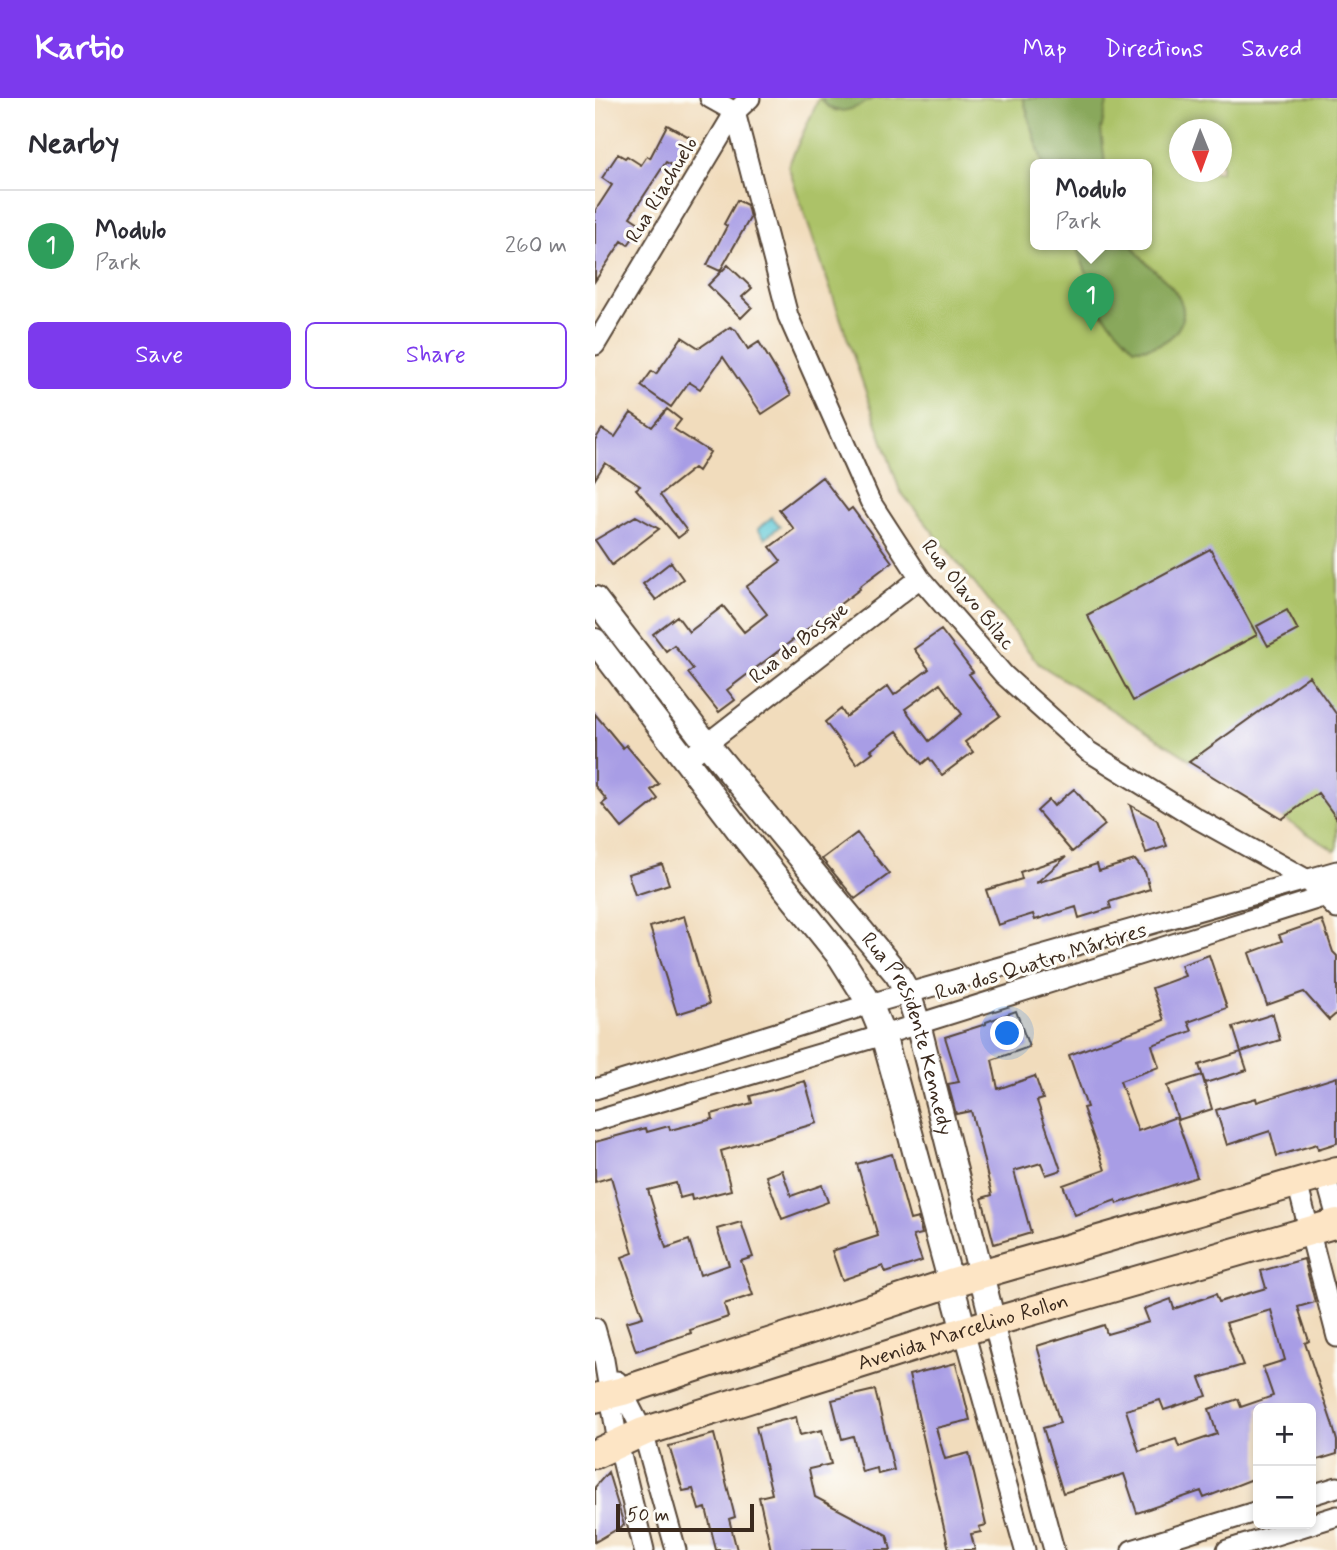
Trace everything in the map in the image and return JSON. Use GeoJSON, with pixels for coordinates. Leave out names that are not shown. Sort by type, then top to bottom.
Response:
{"type":"FeatureCollection","features":[{"type":"Feature","properties":{"kind":"main road"},"geometry":{"type":"LineString","coordinates":[[609,1394],[950,1283],[1331,1173]]}},
{"type":"Feature","properties":{"kind":"main road","name":"Avenida Marcelino Rollon"},"geometry":{"type":"LineString","coordinates":[[618,1443],[993,1322],[1337,1223]]}},
{"type":"Feature","properties":{"kind":"street"},"geometry":{"type":"LineString","coordinates":[[710,98],[743,105]]}},
{"type":"Feature","properties":{"kind":"street","name":"Rua Riachuelo"},"geometry":{"type":"LineString","coordinates":[[595,345],[743,105]]}},
{"type":"Feature","properties":{"kind":"street","name":"Rua Olavo Bilac"},"geometry":{"type":"LineString","coordinates":[[743,105],[787,316],[870,501],[920,578],[1004,675],[1088,751],[1196,818],[1306,878],[1333,897]]}},
{"type":"Feature","properties":{"kind":"street","name":"Rua do Bosque"},"geometry":{"type":"LineString","coordinates":[[685,760],[920,578]]}},
{"type":"Feature","properties":{"kind":"street","name":"Rua Presidente Kennedy"},"geometry":{"type":"LineString","coordinates":[[595,599],[706,744],[897,974],[908,993],[1054,1550]]}},
{"type":"Feature","properties":{"kind":"street","name":"Rua Presidente Kennedy"},"geometry":{"type":"LineString","coordinates":[[595,641],[841,958],[870,1004],[883,1035],[1025,1550]]}},
{"type":"Feature","properties":{"kind":"street","name":"Rua dos Quatro Mártires"},"geometry":{"type":"LineString","coordinates":[[595,1088],[870,1004],[1337,871]]}},
{"type":"Feature","properties":{"kind":"street","name":"Rua dos Quatro Mártires"},"geometry":{"type":"LineString","coordinates":[[595,1121],[1333,897]]}},
{"type":"Feature","properties":{"kind":"street"},"geometry":{"type":"LineString","coordinates":[[1061,949],[1070,976]]}},
{"type":"Feature","properties":{"kind":"street"},"geometry":{"type":"LineString","coordinates":[[1331,1173],[1337,1218]]}},
{"type":"Feature","properties":{"kind":"street"},"geometry":{"type":"LineString","coordinates":[[1297,1183],[1337,1337]]}},
{"type":"Feature","properties":{"kind":"street"},"geometry":{"type":"LineString","coordinates":[[595,1328],[604,1360],[618,1443],[644,1550]]}},
{"type":"Feature","properties":{"kind":"street"},"geometry":{"type":"LineString","coordinates":[[609,1394],[618,1443],[676,1550]]}},
{"type":"Feature","properties":{"kind":"street"},"geometry":{"type":"LineString","coordinates":[[1005,1477],[1033,1472]]}},
{"type":"Feature","properties":{"kind":"street"},"geometry":{"type":"LineString","coordinates":[[1316,1493],[1337,1487]]}},
{"type":"Feature","properties":{"kind":"street"},"geometry":{"type":"LineString","coordinates":[[1132,1550],[1253,1513]]}},
{"type":"Feature","properties":{"kind":"street"},"geometry":{"type":"LineString","coordinates":[[1227,1550],[1337,1516]]}},
{"type":"Feature","properties":{"kind":"green space"},"geometry":{"type":"Polygon","coordinates":[[[819,98],[1337,98],[1337,849],[1335,851],[1039,664],[900,491],[788,166],[819,98]]]}},
{"type":"Feature","properties":{"kind":"green space"},"geometry":{"type":"Polygon","coordinates":[[[821,98],[874,98],[839,111],[826,105],[821,98]]]}},
{"type":"Feature","properties":{"kind":"green space"},"geometry":{"type":"Polygon","coordinates":[[[1023,98],[1108,98],[1101,130],[1104,159],[1041,159],[1023,98]]]}},
{"type":"Feature","properties":{"kind":"green space"},"geometry":{"type":"Polygon","coordinates":[[[1078,250],[1136,250],[1170,286],[1183,308],[1182,321],[1174,334],[1165,341],[1145,348],[1134,348],[1101,312],[1078,250]]]}},
{"type":"Feature","properties":{"kind":"water"},"geometry":{"type":"Polygon","coordinates":[[[772,517],[780,526],[765,538],[758,529],[772,517]]]}},
{"type":"Feature","properties":{"kind":"building"},"geometry":{"type":"Polygon","coordinates":[[[667,125],[693,139],[677,168],[666,162],[630,217],[642,225],[628,245],[622,241],[595,281],[595,211],[612,185],[602,178],[618,154],[641,165],[647,156],[650,158],[667,125]]]}},
{"type":"Feature","properties":{"kind":"building"},"geometry":{"type":"Polygon","coordinates":[[[737,200],[747,205],[750,218],[720,271],[707,265],[737,200]]]}},
{"type":"Feature","properties":{"kind":"building"},"geometry":{"type":"Polygon","coordinates":[[[728,265],[752,288],[742,297],[752,307],[741,318],[708,285],[728,265]]]}},
{"type":"Feature","properties":{"kind":"building"},"geometry":{"type":"Polygon","coordinates":[[[730,327],[736,330],[748,349],[759,342],[791,395],[762,414],[723,357],[700,389],[689,382],[671,407],[641,386],[652,371],[656,374],[682,337],[699,348],[730,327]]]}},
{"type":"Feature","properties":{"kind":"building"},"geometry":{"type":"Polygon","coordinates":[[[667,409],[681,420],[674,429],[710,452],[698,471],[694,468],[660,495],[687,531],[678,538],[636,489],[640,486],[605,463],[595,479],[595,440],[602,429],[615,437],[631,413],[652,427],[667,409]]]}},
{"type":"Feature","properties":{"kind":"building"},"geometry":{"type":"Polygon","coordinates":[[[822,477],[848,511],[852,508],[892,562],[727,690],[735,700],[719,712],[688,673],[693,669],[674,645],[666,651],[653,634],[677,616],[689,632],[723,606],[744,632],[767,614],[746,587],[781,561],[770,547],[794,529],[779,510],[822,477]]]}},
{"type":"Feature","properties":{"kind":"building"},"geometry":{"type":"Polygon","coordinates":[[[636,516],[659,529],[612,565],[595,540],[636,516]]]}},
{"type":"Feature","properties":{"kind":"building"},"geometry":{"type":"Polygon","coordinates":[[[1210,549],[1257,635],[1133,701],[1087,615],[1210,549]]]}},
{"type":"Feature","properties":{"kind":"building"},"geometry":{"type":"Polygon","coordinates":[[[671,562],[683,579],[656,600],[643,584],[671,562]]]}},
{"type":"Feature","properties":{"kind":"building"},"geometry":{"type":"Polygon","coordinates":[[[1287,610],[1298,630],[1268,646],[1257,626],[1287,610]]]}},
{"type":"Feature","properties":{"kind":"building"},"geometry":{"type":"Polygon","coordinates":[[[941,630],[973,672],[969,674],[1000,716],[965,742],[973,752],[942,775],[929,758],[922,764],[897,731],[857,764],[825,722],[841,709],[846,717],[888,686],[894,695],[929,669],[914,649],[941,630]],[[940,684],[905,709],[929,741],[962,714],[940,684]]]}},
{"type":"Feature","properties":{"kind":"building"},"geometry":{"type":"Polygon","coordinates":[[[1309,676],[1337,715],[1337,819],[1318,793],[1282,819],[1189,762],[1309,676]]]}},
{"type":"Feature","properties":{"kind":"building"},"geometry":{"type":"Polygon","coordinates":[[[595,714],[623,748],[626,745],[659,784],[651,790],[658,799],[622,828],[602,804],[607,800],[595,786],[595,714]]]}},
{"type":"Feature","properties":{"kind":"building"},"geometry":{"type":"Polygon","coordinates":[[[1074,789],[1105,825],[1072,852],[1037,811],[1049,800],[1054,806],[1074,789]]]}},
{"type":"Feature","properties":{"kind":"building"},"geometry":{"type":"Polygon","coordinates":[[[1130,805],[1157,820],[1167,846],[1146,853],[1130,805]]]}},
{"type":"Feature","properties":{"kind":"building"},"geometry":{"type":"Polygon","coordinates":[[[857,833],[889,874],[855,899],[822,859],[857,833]]]}},
{"type":"Feature","properties":{"kind":"building"},"geometry":{"type":"Polygon","coordinates":[[[1066,857],[1036,883],[1097,864],[1099,871],[1135,860],[1145,872],[1150,889],[1109,902],[1111,908],[1079,918],[1076,907],[1035,920],[1033,914],[998,925],[986,890],[1022,879],[1020,872],[1066,857]]]}},
{"type":"Feature","properties":{"kind":"building"},"geometry":{"type":"Polygon","coordinates":[[[662,864],[669,884],[635,895],[628,874],[662,864]]]}},
{"type":"Feature","properties":{"kind":"building"},"geometry":{"type":"Polygon","coordinates":[[[684,916],[709,1004],[677,1014],[650,927],[684,916]]]}},
{"type":"Feature","properties":{"kind":"building"},"geometry":{"type":"Polygon","coordinates":[[[1322,920],[1333,952],[1337,956],[1337,1013],[1329,1020],[1304,992],[1267,1005],[1249,953],[1282,941],[1279,935],[1322,920]]]}},
{"type":"Feature","properties":{"kind":"building"},"geometry":{"type":"Polygon","coordinates":[[[1209,955],[1227,1008],[1188,1022],[1192,1031],[1152,1045],[1159,1067],[1120,1081],[1138,1131],[1176,1117],[1197,1177],[1117,1204],[1116,1200],[1075,1215],[1063,1185],[1105,1170],[1083,1108],[1087,1107],[1069,1055],[1164,1020],[1152,988],[1185,976],[1181,965],[1209,955]]]}},
{"type":"Feature","properties":{"kind":"building"},"geometry":{"type":"Polygon","coordinates":[[[1016,1011],[1029,1047],[992,1060],[998,1089],[1035,1076],[1043,1099],[1037,1101],[1061,1170],[1046,1175],[1041,1163],[1014,1171],[1031,1233],[994,1244],[982,1198],[992,1195],[971,1111],[956,1114],[948,1084],[959,1082],[945,1037],[1016,1011]]]}},
{"type":"Feature","properties":{"kind":"building"},"geometry":{"type":"Polygon","coordinates":[[[1273,1014],[1280,1040],[1241,1052],[1233,1027],[1273,1014]]]}},
{"type":"Feature","properties":{"kind":"building"},"geometry":{"type":"Polygon","coordinates":[[[1241,1052],[1247,1070],[1205,1083],[1199,1065],[1241,1052]]]}},
{"type":"Feature","properties":{"kind":"building"},"geometry":{"type":"Polygon","coordinates":[[[1202,1075],[1212,1109],[1178,1120],[1167,1086],[1202,1075]]]}},
{"type":"Feature","properties":{"kind":"building"},"geometry":{"type":"Polygon","coordinates":[[[1337,1077],[1337,1143],[1318,1149],[1317,1144],[1277,1156],[1270,1131],[1227,1145],[1216,1110],[1256,1098],[1257,1102],[1337,1077]]]}},
{"type":"Feature","properties":{"kind":"building"},"geometry":{"type":"Polygon","coordinates":[[[805,1081],[817,1123],[721,1151],[731,1190],[692,1200],[691,1195],[680,1198],[676,1183],[648,1190],[666,1248],[689,1240],[700,1275],[729,1265],[717,1229],[741,1222],[753,1257],[741,1261],[753,1295],[724,1304],[728,1317],[690,1330],[691,1333],[636,1351],[626,1322],[643,1317],[622,1257],[633,1253],[611,1177],[595,1182],[595,1142],[646,1128],[647,1132],[669,1126],[670,1130],[713,1119],[712,1114],[752,1103],[750,1096],[805,1081]]]}},
{"type":"Feature","properties":{"kind":"building"},"geometry":{"type":"Polygon","coordinates":[[[892,1154],[910,1220],[918,1218],[922,1234],[913,1236],[922,1261],[886,1273],[883,1266],[842,1280],[832,1251],[878,1236],[857,1164],[892,1154]]]}},
{"type":"Feature","properties":{"kind":"building"},"geometry":{"type":"Polygon","coordinates":[[[782,1170],[791,1196],[822,1185],[828,1202],[782,1219],[766,1176],[782,1170]]]}},
{"type":"Feature","properties":{"kind":"building"},"geometry":{"type":"Polygon","coordinates":[[[1304,1259],[1315,1302],[1298,1307],[1309,1341],[1305,1343],[1337,1441],[1337,1454],[1316,1460],[1316,1403],[1253,1403],[1253,1479],[1204,1498],[1201,1491],[1137,1513],[1124,1474],[1063,1493],[1043,1428],[1060,1423],[1037,1346],[1104,1325],[1107,1334],[1149,1322],[1144,1309],[1171,1299],[1174,1309],[1216,1294],[1219,1302],[1266,1288],[1261,1271],[1304,1259]],[[1271,1310],[1226,1323],[1243,1365],[1200,1378],[1207,1396],[1164,1410],[1160,1400],[1126,1410],[1139,1451],[1176,1439],[1179,1447],[1217,1434],[1209,1409],[1238,1399],[1241,1407],[1273,1396],[1263,1367],[1285,1360],[1271,1310]]]}},
{"type":"Feature","properties":{"kind":"building"},"geometry":{"type":"Polygon","coordinates":[[[956,1363],[970,1420],[936,1428],[945,1459],[969,1453],[986,1525],[979,1527],[981,1532],[971,1534],[975,1550],[949,1550],[909,1375],[956,1363]]]}},
{"type":"Feature","properties":{"kind":"building"},"geometry":{"type":"Polygon","coordinates":[[[875,1390],[894,1470],[878,1474],[877,1468],[862,1472],[853,1436],[842,1439],[832,1400],[875,1390]]]}},
{"type":"Feature","properties":{"kind":"building"},"geometry":{"type":"Polygon","coordinates":[[[796,1417],[800,1435],[822,1430],[831,1464],[809,1469],[815,1497],[887,1535],[891,1550],[771,1550],[759,1497],[772,1494],[756,1427],[796,1417]]]}},
{"type":"Feature","properties":{"kind":"building"},"geometry":{"type":"Polygon","coordinates":[[[714,1434],[735,1517],[729,1519],[737,1550],[716,1550],[706,1508],[699,1510],[693,1489],[683,1491],[669,1446],[714,1434]]]}},
{"type":"Feature","properties":{"kind":"building"},"geometry":{"type":"Polygon","coordinates":[[[608,1472],[624,1525],[595,1542],[595,1487],[608,1472]]]}},
{"type":"Feature","properties":{"kind":"place","name":"Modulo"},"geometry":{"type":"Point","coordinates":[1091,331]}}]}
